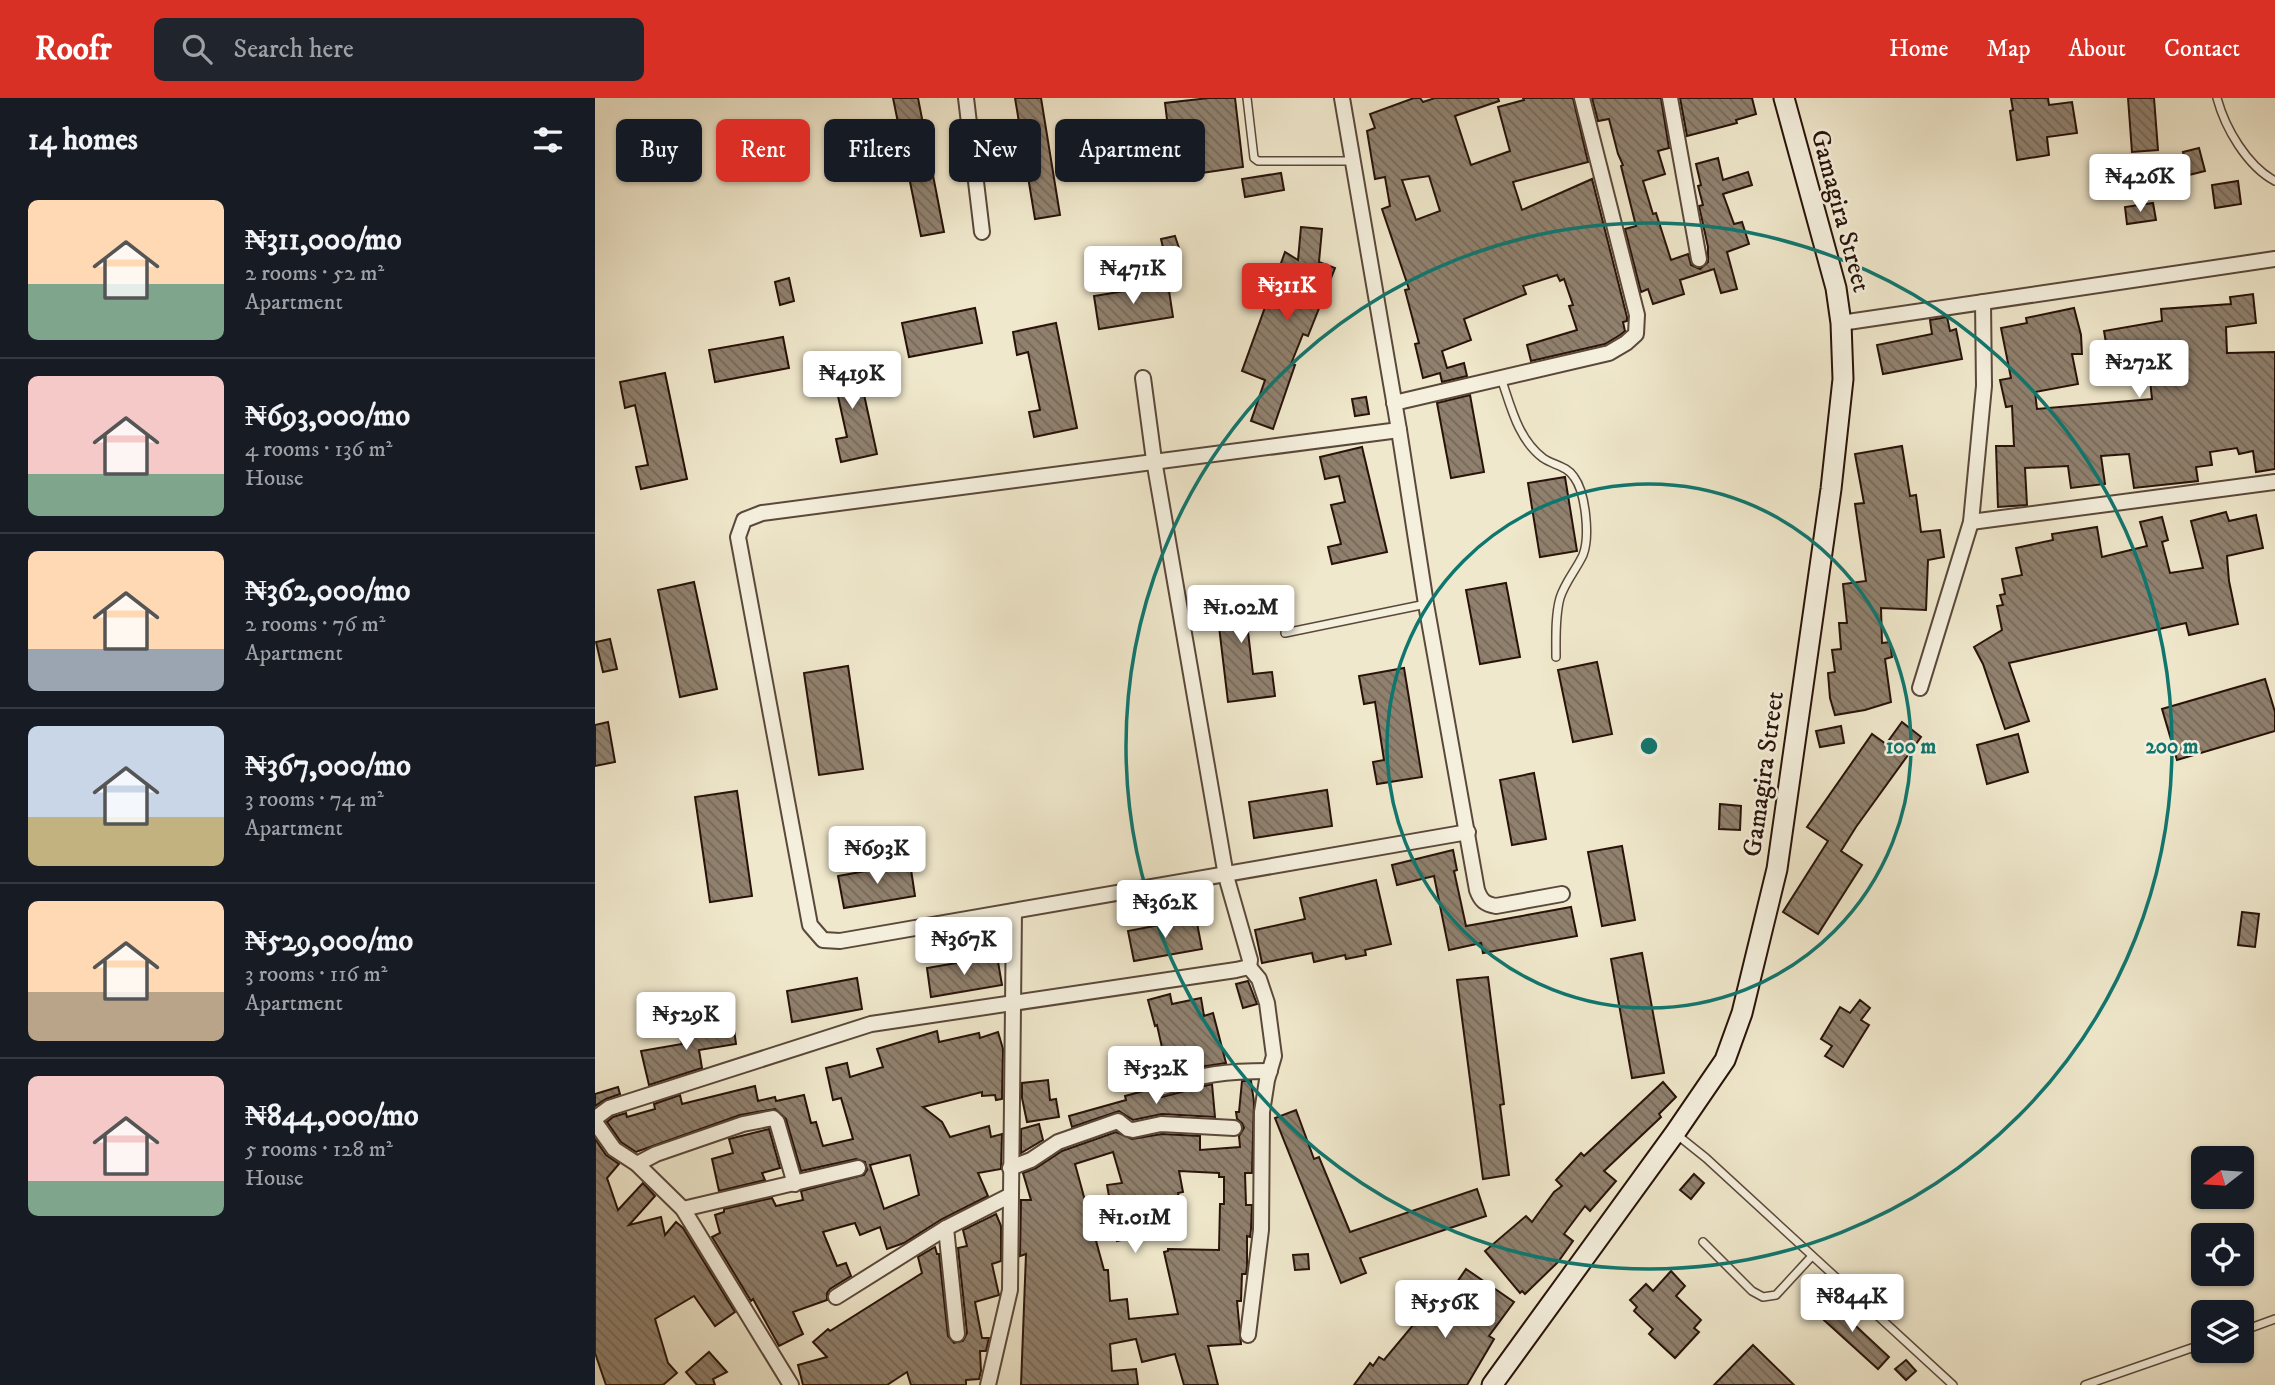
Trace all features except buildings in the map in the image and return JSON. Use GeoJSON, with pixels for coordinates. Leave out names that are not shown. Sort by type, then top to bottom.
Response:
{"type":"FeatureCollection","features":[{"type":"Feature","properties":{"kind":"street"},"geometry":{"type":"LineString","coordinates":[[966,98],[982,232]]}},
{"type":"Feature","properties":{"kind":"street"},"geometry":{"type":"LineString","coordinates":[[1342,98],[1426,604],[1477,890],[1486,905],[1496,906],[1562,894]]}},
{"type":"Feature","properties":{"kind":"street"},"geometry":{"type":"LineString","coordinates":[[1394,403],[1609,353],[1626,344],[1636,334],[1637,315],[1582,98]]}},
{"type":"Feature","properties":{"kind":"street"},"geometry":{"type":"LineString","coordinates":[[1670,98],[1699,259]]}},
{"type":"Feature","properties":{"kind":"street","name":"Gamagira Street"},"geometry":{"type":"LineString","coordinates":[[1492,1385],[1725,1060],[1742,1013],[1777,869],[1831,489],[1843,379],[1841,323],[1836,288],[1784,98]]}},
{"type":"Feature","properties":{"kind":"street"},"geometry":{"type":"LineString","coordinates":[[1841,323],[2121,284],[2275,259]]}},
{"type":"Feature","properties":{"kind":"street"},"geometry":{"type":"LineString","coordinates":[[1920,688],[1971,522],[1983,386],[1983,302]]}},
{"type":"Feature","properties":{"kind":"street"},"geometry":{"type":"LineString","coordinates":[[1143,378],[1154,460],[1226,876],[1250,960],[1249,967],[1259,979],[1267,1003],[1274,1056],[1262,1112],[1261,1230],[1248,1335]]}},
{"type":"Feature","properties":{"kind":"street"},"geometry":{"type":"LineString","coordinates":[[1399,429],[762,513],[744,520],[738,537],[810,925],[823,940],[840,942],[1468,832]]}},
{"type":"Feature","properties":{"kind":"street"},"geometry":{"type":"LineString","coordinates":[[1971,522],[2275,482]]}},
{"type":"Feature","properties":{"kind":"street"},"geometry":{"type":"LineString","coordinates":[[988,1385],[1010,1290],[1014,911]]}},
{"type":"Feature","properties":{"kind":"street"},"geometry":{"type":"LineString","coordinates":[[791,1385],[683,1209],[637,1164],[614,1149],[595,1122],[597,1117],[609,1108],[871,1024],[1249,967]]}},
{"type":"Feature","properties":{"kind":"street"},"geometry":{"type":"LineString","coordinates":[[1160,1088],[1198,1075],[1270,1071]]}},
{"type":"Feature","properties":{"kind":"street"},"geometry":{"type":"LineString","coordinates":[[637,1164],[656,1154],[743,1124],[773,1118],[777,1122],[795,1184]]}},
{"type":"Feature","properties":{"kind":"street"},"geometry":{"type":"LineString","coordinates":[[1010,1168],[1031,1160],[1058,1142],[1118,1121],[1133,1130],[1161,1124],[1234,1128]]}},
{"type":"Feature","properties":{"kind":"street"},"geometry":{"type":"LineString","coordinates":[[683,1209],[858,1168]]}},
{"type":"Feature","properties":{"kind":"street"},"geometry":{"type":"LineString","coordinates":[[836,1297],[946,1228],[1009,1196]]}},
{"type":"Feature","properties":{"kind":"street"},"geometry":{"type":"LineString","coordinates":[[946,1228],[957,1334]]}},
{"type":"Feature","properties":{"kind":"lane"},"geometry":{"type":"LineString","coordinates":[[1247,98],[1254,158],[1258,161],[1353,161]]}},
{"type":"Feature","properties":{"kind":"lane"},"geometry":{"type":"LineString","coordinates":[[2217,98],[2231,132],[2247,156],[2264,176],[2275,181]]}},
{"type":"Feature","properties":{"kind":"lane"},"geometry":{"type":"LineString","coordinates":[[1500,378],[1527,444],[1546,460],[1562,466],[1574,475],[1585,508],[1587,542],[1560,598],[1556,657]]}},
{"type":"Feature","properties":{"kind":"lane"},"geometry":{"type":"LineString","coordinates":[[1285,633],[1426,604]]}},
{"type":"Feature","properties":{"kind":"lane"},"geometry":{"type":"LineString","coordinates":[[1675,1133],[1706,1158],[1953,1385]]}},
{"type":"Feature","properties":{"kind":"lane"},"geometry":{"type":"LineString","coordinates":[[1703,1242],[1752,1291],[1763,1297],[1776,1295],[1812,1256]]}},
{"type":"Feature","properties":{"kind":"lane"},"geometry":{"type":"LineString","coordinates":[[2254,1327],[2275,1320]]}},
{"type":"Feature","properties":{"kind":"lane"},"geometry":{"type":"LineString","coordinates":[[2085,1385],[2191,1348]]}}]}
